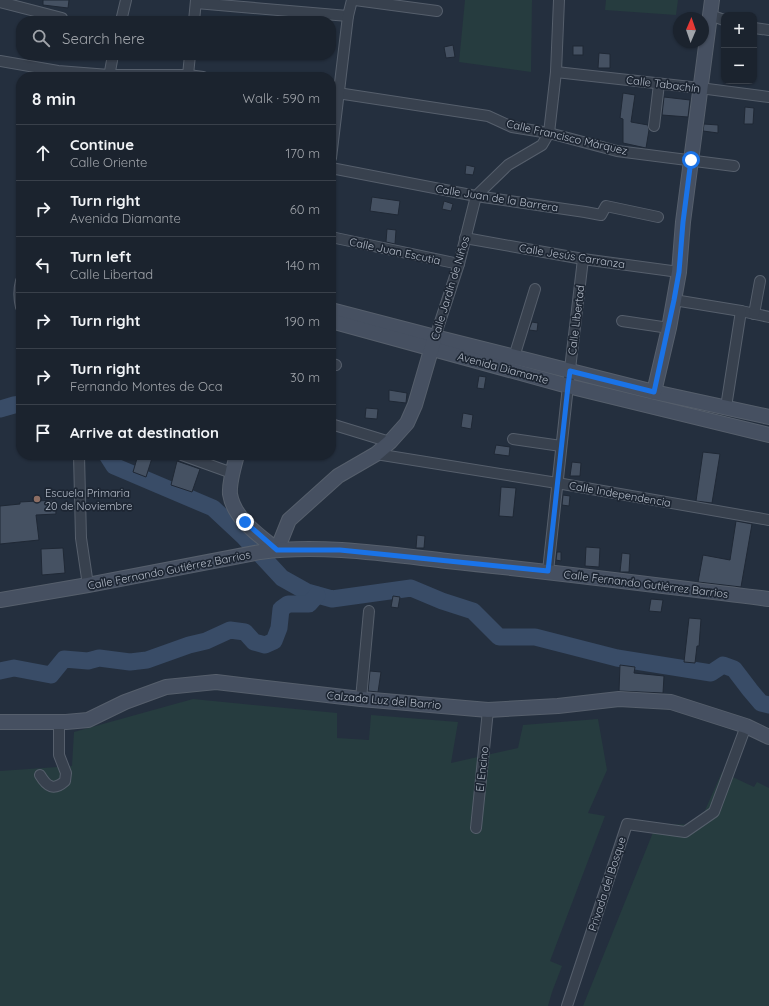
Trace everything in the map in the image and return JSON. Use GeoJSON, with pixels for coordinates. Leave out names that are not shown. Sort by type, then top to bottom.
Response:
{"type":"FeatureCollection","features":[{"type":"Feature","properties":{"kind":"main road"},"geometry":{"type":"LineString","coordinates":[[654,392],[669,328],[679,272],[683,222],[712,0]]}},
{"type":"Feature","properties":{"kind":"main road","name":"Avenida Diamante"},"geometry":{"type":"LineString","coordinates":[[336,312],[568,386],[769,435]]}},
{"type":"Feature","properties":{"kind":"main road","name":"Avenida Diamante"},"geometry":{"type":"LineString","coordinates":[[336,322],[434,343],[514,357],[654,392],[726,407],[769,418]]}},
{"type":"Feature","properties":{"kind":"main road","name":"Calle Jardín de Niños"},"geometry":{"type":"LineString","coordinates":[[277,550],[289,520],[338,476],[376,454],[390,442],[407,423],[415,405],[434,343]]}},
{"type":"Feature","properties":{"kind":"main road"},"geometry":{"type":"LineString","coordinates":[[235,460],[230,493],[238,515],[277,550]]}},
{"type":"Feature","properties":{"kind":"main road","name":"Calle Fernando Gutiérrez Barrios"},"geometry":{"type":"LineString","coordinates":[[0,600],[277,550],[340,550],[548,571],[769,599]]}},
{"type":"Feature","properties":{"kind":"main road","name":"Calzada Luz del Barrio"},"geometry":{"type":"LineString","coordinates":[[0,722],[66,722],[88,720],[125,702],[166,687],[216,682],[361,699],[488,710],[558,706],[619,698],[670,702],[746,726],[769,737]]}},
{"type":"Feature","properties":{"kind":"street"},"geometry":{"type":"LineString","coordinates":[[122,16],[126,0]]}},
{"type":"Feature","properties":{"kind":"street"},"geometry":{"type":"LineString","coordinates":[[336,86],[352,0]]}},
{"type":"Feature","properties":{"kind":"street"},"geometry":{"type":"LineString","coordinates":[[355,0],[437,11]]}},
{"type":"Feature","properties":{"kind":"street"},"geometry":{"type":"LineString","coordinates":[[476,196],[508,165],[542,145],[549,133],[556,72],[559,0]]}},
{"type":"Feature","properties":{"kind":"street"},"geometry":{"type":"LineString","coordinates":[[194,16],[196,1],[348,16]]}},
{"type":"Feature","properties":{"kind":"street"},"geometry":{"type":"LineString","coordinates":[[0,2],[48,16]]}},
{"type":"Feature","properties":{"kind":"street"},"geometry":{"type":"LineString","coordinates":[[710,15],[721,19]]}},
{"type":"Feature","properties":{"kind":"street"},"geometry":{"type":"LineString","coordinates":[[757,28],[769,30]]}},
{"type":"Feature","properties":{"kind":"street"},"geometry":{"type":"LineString","coordinates":[[110,72],[113,60]]}},
{"type":"Feature","properties":{"kind":"street"},"geometry":{"type":"LineString","coordinates":[[188,72],[190,60]]}},
{"type":"Feature","properties":{"kind":"street"},"geometry":{"type":"LineString","coordinates":[[0,61],[68,72]]}},
{"type":"Feature","properties":{"kind":"street","name":"Calle Tabachín"},"geometry":{"type":"LineString","coordinates":[[556,72],[769,97]]}},
{"type":"Feature","properties":{"kind":"street"},"geometry":{"type":"LineString","coordinates":[[654,126],[660,84]]}},
{"type":"Feature","properties":{"kind":"street","name":"Calle Francisco Márquez"},"geometry":{"type":"LineString","coordinates":[[336,92],[488,116],[512,127],[549,133],[617,151],[734,166]]}},
{"type":"Feature","properties":{"kind":"street","name":"Calle Juan de la Barrera"},"geometry":{"type":"LineString","coordinates":[[336,169],[476,196],[600,215],[606,206],[658,217]]}},
{"type":"Feature","properties":{"kind":"street","name":"Calle Jardín de Niños"},"geometry":{"type":"LineString","coordinates":[[434,343],[459,264],[476,196]]}},
{"type":"Feature","properties":{"kind":"street","name":"Calle Juan Escutia"},"geometry":{"type":"LineString","coordinates":[[336,238],[459,264]]}},
{"type":"Feature","properties":{"kind":"street","name":"Calle Jesús Carranza"},"geometry":{"type":"LineString","coordinates":[[466,238],[583,259],[679,272]]}},
{"type":"Feature","properties":{"kind":"street","name":"Calle Libertad"},"geometry":{"type":"LineString","coordinates":[[548,571],[583,259]]}},
{"type":"Feature","properties":{"kind":"street"},"geometry":{"type":"LineString","coordinates":[[754,314],[760,281]]}},
{"type":"Feature","properties":{"kind":"street"},"geometry":{"type":"LineString","coordinates":[[514,357],[535,289]]}},
{"type":"Feature","properties":{"kind":"street"},"geometry":{"type":"LineString","coordinates":[[674,300],[769,317]]}},
{"type":"Feature","properties":{"kind":"street"},"geometry":{"type":"LineString","coordinates":[[726,407],[742,311]]}},
{"type":"Feature","properties":{"kind":"street"},"geometry":{"type":"LineString","coordinates":[[622,321],[669,328]]}},
{"type":"Feature","properties":{"kind":"street"},"geometry":{"type":"LineString","coordinates":[[336,426],[390,442]]}},
{"type":"Feature","properties":{"kind":"street"},"geometry":{"type":"LineString","coordinates":[[513,439],[561,446]]}},
{"type":"Feature","properties":{"kind":"street","name":"Calle Independencia"},"geometry":{"type":"LineString","coordinates":[[376,454],[557,483],[769,520]]}},
{"type":"Feature","properties":{"kind":"street"},"geometry":{"type":"LineString","coordinates":[[79,460],[81,538],[88,585]]}},
{"type":"Feature","properties":{"kind":"street"},"geometry":{"type":"LineString","coordinates":[[196,460],[232,473]]}},
{"type":"Feature","properties":{"kind":"street"},"geometry":{"type":"LineString","coordinates":[[361,699],[369,611]]}},
{"type":"Feature","properties":{"kind":"street","name":"El Encino"},"geometry":{"type":"LineString","coordinates":[[476,828],[488,710]]}},
{"type":"Feature","properties":{"kind":"street"},"geometry":{"type":"LineString","coordinates":[[40,775],[45,783],[53,787],[60,786],[65,781],[66,773],[59,755],[59,722]]}},
{"type":"Feature","properties":{"kind":"street","name":"Privada del Bosque"},"geometry":{"type":"LineString","coordinates":[[567,1006],[627,824],[685,832],[714,812],[746,726]]}},
{"type":"Feature","properties":{"kind":"green space"},"geometry":{"type":"Polygon","coordinates":[[[465,0],[532,0],[531,72],[459,62],[465,0]]]}},
{"type":"Feature","properties":{"kind":"green space"},"geometry":{"type":"Polygon","coordinates":[[[606,0],[678,0],[676,12],[673,12],[673,15],[605,10],[606,0]]]}},
{"type":"Feature","properties":{"kind":"green space"},"geometry":{"type":"Polygon","coordinates":[[[193,699],[337,713],[337,738],[369,740],[371,715],[458,722],[451,763],[518,748],[523,725],[598,719],[607,770],[588,813],[605,816],[550,961],[562,966],[548,1006],[0,1006],[0,771],[72,766],[74,732],[193,699]]]}},
{"type":"Feature","properties":{"kind":"green space"},"geometry":{"type":"Polygon","coordinates":[[[722,772],[754,787],[757,782],[769,788],[769,1006],[583,1006],[656,825],[699,824],[722,772]]]}},
{"type":"Feature","properties":{"kind":"building"},"geometry":{"type":"Polygon","coordinates":[[[43,0],[69,0],[68,8],[43,5],[43,0]]]}},
{"type":"Feature","properties":{"kind":"building"},"geometry":{"type":"Polygon","coordinates":[[[453,45],[455,57],[446,58],[444,47],[453,45]]]}},
{"type":"Feature","properties":{"kind":"building"},"geometry":{"type":"Polygon","coordinates":[[[573,46],[583,46],[583,55],[573,55],[573,46]]]}},
{"type":"Feature","properties":{"kind":"building"},"geometry":{"type":"Polygon","coordinates":[[[599,53],[610,54],[610,68],[598,68],[599,53]]]}},
{"type":"Feature","properties":{"kind":"building"},"geometry":{"type":"Polygon","coordinates":[[[623,93],[635,95],[631,122],[648,125],[649,130],[646,148],[623,143],[623,119],[620,118],[623,93]]]}},
{"type":"Feature","properties":{"kind":"building"},"geometry":{"type":"Polygon","coordinates":[[[664,97],[690,100],[688,117],[662,115],[664,97]]]}},
{"type":"Feature","properties":{"kind":"building"},"geometry":{"type":"Polygon","coordinates":[[[745,107],[754,108],[753,124],[744,124],[745,107]]]}},
{"type":"Feature","properties":{"kind":"building"},"geometry":{"type":"Polygon","coordinates":[[[704,124],[718,125],[718,133],[703,131],[704,124]]]}},
{"type":"Feature","properties":{"kind":"building"},"geometry":{"type":"Polygon","coordinates":[[[466,165],[475,167],[473,175],[465,174],[466,165]]]}},
{"type":"Feature","properties":{"kind":"building"},"geometry":{"type":"Polygon","coordinates":[[[372,197],[400,201],[398,215],[370,211],[372,197]]]}},
{"type":"Feature","properties":{"kind":"building"},"geometry":{"type":"Polygon","coordinates":[[[444,201],[453,204],[451,211],[442,209],[444,201]]]}},
{"type":"Feature","properties":{"kind":"building"},"geometry":{"type":"Polygon","coordinates":[[[387,229],[396,230],[395,244],[386,242],[387,229]]]}},
{"type":"Feature","properties":{"kind":"building"},"geometry":{"type":"Polygon","coordinates":[[[532,322],[538,323],[537,331],[529,330],[532,322]]]}},
{"type":"Feature","properties":{"kind":"building"},"geometry":{"type":"Polygon","coordinates":[[[479,376],[486,377],[484,389],[477,388],[479,376]]]}},
{"type":"Feature","properties":{"kind":"building"},"geometry":{"type":"Polygon","coordinates":[[[389,390],[407,393],[406,403],[389,401],[389,390]]]}},
{"type":"Feature","properties":{"kind":"building"},"geometry":{"type":"Polygon","coordinates":[[[366,408],[378,409],[377,419],[365,418],[366,408]]]}},
{"type":"Feature","properties":{"kind":"building"},"geometry":{"type":"Polygon","coordinates":[[[463,413],[473,415],[471,429],[461,427],[463,413]]]}},
{"type":"Feature","properties":{"kind":"building"},"geometry":{"type":"Polygon","coordinates":[[[496,445],[510,447],[509,456],[494,454],[496,445]]]}},
{"type":"Feature","properties":{"kind":"building"},"geometry":{"type":"Polygon","coordinates":[[[703,452],[720,454],[712,503],[696,501],[703,452]]]}},
{"type":"Feature","properties":{"kind":"building"},"geometry":{"type":"Polygon","coordinates":[[[137,460],[151,460],[146,477],[133,472],[137,460]]]}},
{"type":"Feature","properties":{"kind":"building"},"geometry":{"type":"Polygon","coordinates":[[[177,461],[200,469],[192,492],[171,485],[177,461]]]}},
{"type":"Feature","properties":{"kind":"building"},"geometry":{"type":"Polygon","coordinates":[[[572,462],[581,463],[580,476],[570,476],[572,462]]]}},
{"type":"Feature","properties":{"kind":"building"},"geometry":{"type":"Polygon","coordinates":[[[501,487],[516,488],[513,517],[499,516],[501,487]]]}},
{"type":"Feature","properties":{"kind":"building"},"geometry":{"type":"Polygon","coordinates":[[[563,495],[570,496],[569,506],[562,505],[563,495]]]}},
{"type":"Feature","properties":{"kind":"building"},"geometry":{"type":"Polygon","coordinates":[[[55,500],[56,514],[36,515],[39,540],[0,544],[0,506],[20,504],[20,502],[55,500]]]}},
{"type":"Feature","properties":{"kind":"building"},"geometry":{"type":"Polygon","coordinates":[[[736,521],[752,524],[741,587],[698,582],[703,555],[730,560],[736,521]]]}},
{"type":"Feature","properties":{"kind":"building"},"geometry":{"type":"Polygon","coordinates":[[[417,535],[425,536],[424,548],[416,548],[417,535]]]}},
{"type":"Feature","properties":{"kind":"building"},"geometry":{"type":"Polygon","coordinates":[[[586,547],[600,548],[599,567],[585,566],[586,547]]]}},
{"type":"Feature","properties":{"kind":"building"},"geometry":{"type":"Polygon","coordinates":[[[63,548],[65,573],[42,575],[41,549],[63,548]]]}},
{"type":"Feature","properties":{"kind":"building"},"geometry":{"type":"Polygon","coordinates":[[[557,552],[561,552],[561,561],[556,560],[557,552]]]}},
{"type":"Feature","properties":{"kind":"building"},"geometry":{"type":"Polygon","coordinates":[[[622,553],[630,554],[629,572],[620,572],[622,553]]]}},
{"type":"Feature","properties":{"kind":"building"},"geometry":{"type":"Polygon","coordinates":[[[393,596],[400,597],[398,608],[391,607],[393,596]]]}},
{"type":"Feature","properties":{"kind":"building"},"geometry":{"type":"Polygon","coordinates":[[[651,599],[663,600],[661,612],[649,611],[651,599]]]}},
{"type":"Feature","properties":{"kind":"building"},"geometry":{"type":"Polygon","coordinates":[[[689,618],[701,619],[699,646],[697,646],[695,663],[684,662],[689,618]]]}},
{"type":"Feature","properties":{"kind":"building"},"geometry":{"type":"Polygon","coordinates":[[[620,665],[635,667],[634,673],[664,676],[663,693],[619,691],[620,665]]]}},
{"type":"Feature","properties":{"kind":"building"},"geometry":{"type":"Polygon","coordinates":[[[370,671],[381,672],[378,692],[368,691],[370,671]]]}},
{"type":"Feature","properties":{"kind":"waterway"},"geometry":{"type":"LineString","coordinates":[[0,409],[16,405]]}},
{"type":"Feature","properties":{"kind":"waterway"},"geometry":{"type":"LineString","coordinates":[[110,460],[114,466],[213,508],[243,536],[282,578],[307,592],[332,599],[411,588],[442,601],[473,611],[499,637],[535,637],[617,658],[711,673],[723,665],[734,669],[761,703],[769,705]]}},
{"type":"Feature","properties":{"kind":"waterway"},"geometry":{"type":"LineString","coordinates":[[0,671],[14,668],[51,675],[64,659],[88,661],[99,658],[130,662],[147,660],[189,645],[206,641],[230,630],[245,632],[254,642],[265,645],[274,641],[279,628],[281,609],[288,604],[309,604],[317,595]]}},
{"type":"Feature","properties":{"kind":"place","name":"Escuela Primaria 20 de Noviembre"},"geometry":{"type":"Point","coordinates":[37,499]}},
{"type":"Feature","properties":{"kind":"route"},"geometry":{"type":"LineString","coordinates":[[245,522],[277,550],[340,550],[548,571],[570,371],[654,392],[669,328],[679,272],[683,222],[691,160]]}}]}
